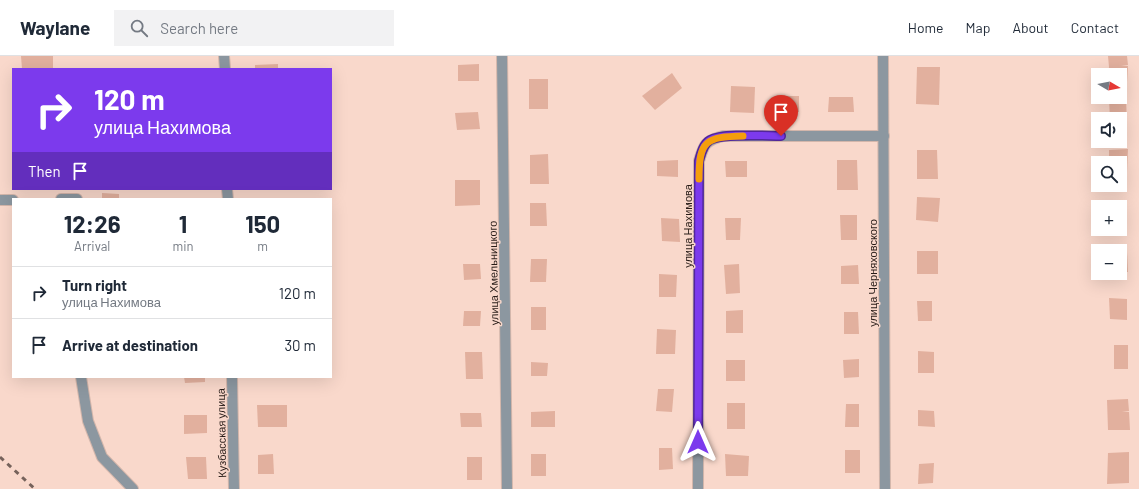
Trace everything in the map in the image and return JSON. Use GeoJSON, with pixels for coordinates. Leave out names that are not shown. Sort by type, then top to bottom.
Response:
{"type":"FeatureCollection","features":[{"type":"Feature","properties":{"kind":"street"},"geometry":{"type":"LineString","coordinates":[[224,56],[225,68]]}},
{"type":"Feature","properties":{"kind":"street","name":"улица Хмельницкого"},"geometry":{"type":"LineString","coordinates":[[502,56],[507,489]]}},
{"type":"Feature","properties":{"kind":"street","name":"улица Черняховского"},"geometry":{"type":"LineString","coordinates":[[883,56],[885,489]]}},
{"type":"Feature","properties":{"kind":"street","name":"улица Нахимова"},"geometry":{"type":"LineString","coordinates":[[698,489],[699,161],[703,147],[710,140],[723,136],[884,136]]}},
{"type":"Feature","properties":{"kind":"street"},"geometry":{"type":"LineString","coordinates":[[0,200],[12,200]]}},
{"type":"Feature","properties":{"kind":"street"},"geometry":{"type":"LineString","coordinates":[[81,378],[88,421],[102,457],[133,489]]}},
{"type":"Feature","properties":{"kind":"street","name":"Кузбасская улица"},"geometry":{"type":"LineString","coordinates":[[232,378],[234,489]]}},
{"type":"Feature","properties":{"kind":"building"},"geometry":{"type":"Polygon","coordinates":[[[21,56],[53,56],[53,68],[22,68],[21,56]]]}},
{"type":"Feature","properties":{"kind":"building"},"geometry":{"type":"Polygon","coordinates":[[[1108,56],[1127,56],[1128,65],[1121,66],[1128,66],[1127,82],[1127,68],[1109,67],[1108,56]]]}},
{"type":"Feature","properties":{"kind":"building"},"geometry":{"type":"Polygon","coordinates":[[[278,64],[278,68],[255,68],[255,65],[278,64]]]}},
{"type":"Feature","properties":{"kind":"building"},"geometry":{"type":"Polygon","coordinates":[[[479,64],[479,81],[458,81],[458,65],[479,64]]]}},
{"type":"Feature","properties":{"kind":"building"},"geometry":{"type":"Polygon","coordinates":[[[917,67],[940,67],[939,105],[916,104],[917,67]]]}},
{"type":"Feature","properties":{"kind":"building"},"geometry":{"type":"Polygon","coordinates":[[[672,73],[682,88],[655,110],[642,96],[672,73]]]}},
{"type":"Feature","properties":{"kind":"building"},"geometry":{"type":"Polygon","coordinates":[[[529,79],[548,79],[548,109],[529,109],[529,79]]]}},
{"type":"Feature","properties":{"kind":"building"},"geometry":{"type":"Polygon","coordinates":[[[731,86],[755,87],[754,113],[730,112],[731,86]]]}},
{"type":"Feature","properties":{"kind":"building"},"geometry":{"type":"Polygon","coordinates":[[[776,96],[799,96],[799,112],[775,112],[776,96]]]}},
{"type":"Feature","properties":{"kind":"building"},"geometry":{"type":"Polygon","coordinates":[[[829,97],[853,97],[854,112],[828,112],[829,97]]]}},
{"type":"Feature","properties":{"kind":"building"},"geometry":{"type":"Polygon","coordinates":[[[1109,104],[1126,104],[1127,112],[1110,112],[1109,104]]]}},
{"type":"Feature","properties":{"kind":"building"},"geometry":{"type":"Polygon","coordinates":[[[478,112],[480,129],[457,130],[455,113],[478,112]]]}},
{"type":"Feature","properties":{"kind":"building"},"geometry":{"type":"Polygon","coordinates":[[[1128,149],[1127,172],[1127,156],[1109,156],[1109,150],[1128,149]]]}},
{"type":"Feature","properties":{"kind":"building"},"geometry":{"type":"Polygon","coordinates":[[[917,150],[937,150],[938,179],[917,179],[917,150]]]}},
{"type":"Feature","properties":{"kind":"building"},"geometry":{"type":"Polygon","coordinates":[[[548,154],[549,184],[530,184],[530,155],[548,154]]]}},
{"type":"Feature","properties":{"kind":"building"},"geometry":{"type":"Polygon","coordinates":[[[678,160],[678,177],[657,176],[657,161],[678,160]]]}},
{"type":"Feature","properties":{"kind":"building"},"geometry":{"type":"Polygon","coordinates":[[[837,160],[857,160],[858,190],[837,190],[837,160]]]}},
{"type":"Feature","properties":{"kind":"building"},"geometry":{"type":"Polygon","coordinates":[[[725,161],[747,161],[747,177],[726,177],[725,161]]]}},
{"type":"Feature","properties":{"kind":"building"},"geometry":{"type":"Polygon","coordinates":[[[455,180],[480,180],[480,205],[455,206],[455,180]]]}},
{"type":"Feature","properties":{"kind":"building"},"geometry":{"type":"Polygon","coordinates":[[[102,193],[119,194],[119,198],[102,198],[102,193]]]}},
{"type":"Feature","properties":{"kind":"building"},"geometry":{"type":"Polygon","coordinates":[[[917,197],[940,198],[938,222],[916,220],[917,197]]]}},
{"type":"Feature","properties":{"kind":"building"},"geometry":{"type":"Polygon","coordinates":[[[530,203],[546,203],[547,226],[530,226],[530,203]]]}},
{"type":"Feature","properties":{"kind":"building"},"geometry":{"type":"Polygon","coordinates":[[[840,215],[857,215],[857,240],[841,240],[840,215]]]}},
{"type":"Feature","properties":{"kind":"building"},"geometry":{"type":"Polygon","coordinates":[[[661,218],[679,219],[680,242],[662,241],[661,218]]]}},
{"type":"Feature","properties":{"kind":"building"},"geometry":{"type":"Polygon","coordinates":[[[725,218],[741,218],[740,240],[726,240],[725,218]]]}},
{"type":"Feature","properties":{"kind":"building"},"geometry":{"type":"Polygon","coordinates":[[[917,251],[938,251],[938,274],[917,274],[917,251]]]}},
{"type":"Feature","properties":{"kind":"building"},"geometry":{"type":"Polygon","coordinates":[[[1127,251],[1128,272],[1127,272],[1127,251]]]}},
{"type":"Feature","properties":{"kind":"building"},"geometry":{"type":"Polygon","coordinates":[[[531,259],[547,259],[546,282],[530,282],[531,259]]]}},
{"type":"Feature","properties":{"kind":"building"},"geometry":{"type":"Polygon","coordinates":[[[463,264],[480,264],[481,279],[464,280],[463,264]]]}},
{"type":"Feature","properties":{"kind":"building"},"geometry":{"type":"Polygon","coordinates":[[[739,264],[740,293],[726,294],[724,265],[739,264]]]}},
{"type":"Feature","properties":{"kind":"building"},"geometry":{"type":"Polygon","coordinates":[[[858,265],[859,284],[841,284],[841,266],[858,265]]]}},
{"type":"Feature","properties":{"kind":"building"},"geometry":{"type":"Polygon","coordinates":[[[659,274],[677,275],[676,297],[659,297],[659,274]]]}},
{"type":"Feature","properties":{"kind":"building"},"geometry":{"type":"Polygon","coordinates":[[[1109,298],[1127,299],[1127,320],[1110,319],[1109,298]]]}},
{"type":"Feature","properties":{"kind":"building"},"geometry":{"type":"Polygon","coordinates":[[[917,301],[932,301],[932,321],[918,321],[917,301]]]}},
{"type":"Feature","properties":{"kind":"building"},"geometry":{"type":"Polygon","coordinates":[[[531,307],[546,307],[546,330],[531,330],[531,307]]]}},
{"type":"Feature","properties":{"kind":"building"},"geometry":{"type":"Polygon","coordinates":[[[743,310],[743,333],[726,333],[726,311],[743,310]]]}},
{"type":"Feature","properties":{"kind":"building"},"geometry":{"type":"Polygon","coordinates":[[[464,311],[481,311],[480,326],[463,326],[464,311]]]}},
{"type":"Feature","properties":{"kind":"building"},"geometry":{"type":"Polygon","coordinates":[[[844,312],[858,312],[859,334],[844,334],[844,312]]]}},
{"type":"Feature","properties":{"kind":"building"},"geometry":{"type":"Polygon","coordinates":[[[657,329],[676,330],[675,354],[656,354],[657,329]]]}},
{"type":"Feature","properties":{"kind":"building"},"geometry":{"type":"Polygon","coordinates":[[[1114,345],[1128,345],[1128,369],[1114,369],[1114,345]]]}},
{"type":"Feature","properties":{"kind":"building"},"geometry":{"type":"Polygon","coordinates":[[[918,351],[934,352],[934,373],[918,373],[918,351]]]}},
{"type":"Feature","properties":{"kind":"building"},"geometry":{"type":"Polygon","coordinates":[[[465,352],[482,352],[483,379],[466,379],[465,352]]]}},
{"type":"Feature","properties":{"kind":"building"},"geometry":{"type":"Polygon","coordinates":[[[859,359],[859,377],[844,378],[843,360],[859,359]]]}},
{"type":"Feature","properties":{"kind":"building"},"geometry":{"type":"Polygon","coordinates":[[[726,360],[745,360],[745,381],[726,381],[726,360]]]}},
{"type":"Feature","properties":{"kind":"building"},"geometry":{"type":"Polygon","coordinates":[[[531,362],[548,363],[547,376],[531,376],[531,362]]]}},
{"type":"Feature","properties":{"kind":"building"},"geometry":{"type":"Polygon","coordinates":[[[184,378],[205,378],[205,382],[185,383],[184,378]]]}},
{"type":"Feature","properties":{"kind":"building"},"geometry":{"type":"Polygon","coordinates":[[[658,389],[674,389],[672,412],[656,411],[658,389]]]}},
{"type":"Feature","properties":{"kind":"building"},"geometry":{"type":"Polygon","coordinates":[[[1128,399],[1129,411],[1122,412],[1129,412],[1130,430],[1108,430],[1107,400],[1128,399]]]}},
{"type":"Feature","properties":{"kind":"building"},"geometry":{"type":"Polygon","coordinates":[[[727,403],[745,403],[745,429],[727,429],[727,403]]]}},
{"type":"Feature","properties":{"kind":"building"},"geometry":{"type":"Polygon","coordinates":[[[846,404],[859,404],[859,427],[845,427],[846,404]]]}},
{"type":"Feature","properties":{"kind":"building"},"geometry":{"type":"Polygon","coordinates":[[[257,405],[287,405],[287,427],[258,427],[257,405]]]}},
{"type":"Feature","properties":{"kind":"building"},"geometry":{"type":"Polygon","coordinates":[[[918,410],[934,411],[935,427],[918,426],[918,410]]]}},
{"type":"Feature","properties":{"kind":"building"},"geometry":{"type":"Polygon","coordinates":[[[555,411],[555,427],[531,427],[531,412],[555,411]]]}},
{"type":"Feature","properties":{"kind":"building"},"geometry":{"type":"Polygon","coordinates":[[[460,413],[481,413],[482,427],[461,427],[460,413]]]}},
{"type":"Feature","properties":{"kind":"building"},"geometry":{"type":"Polygon","coordinates":[[[184,415],[207,415],[207,433],[184,434],[184,415]]]}},
{"type":"Feature","properties":{"kind":"building"},"geometry":{"type":"Polygon","coordinates":[[[659,448],[672,448],[673,469],[659,470],[659,448]]]}},
{"type":"Feature","properties":{"kind":"building"},"geometry":{"type":"Polygon","coordinates":[[[845,450],[860,450],[860,473],[845,473],[845,450]]]}},
{"type":"Feature","properties":{"kind":"building"},"geometry":{"type":"Polygon","coordinates":[[[1129,452],[1129,483],[1107,484],[1108,453],[1129,452]]]}},
{"type":"Feature","properties":{"kind":"building"},"geometry":{"type":"Polygon","coordinates":[[[273,454],[274,474],[258,474],[258,455],[273,454]]]}},
{"type":"Feature","properties":{"kind":"building"},"geometry":{"type":"Polygon","coordinates":[[[531,454],[546,454],[546,476],[531,476],[531,454]]]}},
{"type":"Feature","properties":{"kind":"building"},"geometry":{"type":"Polygon","coordinates":[[[725,454],[749,456],[748,476],[726,476],[725,454]]]}},
{"type":"Feature","properties":{"kind":"building"},"geometry":{"type":"Polygon","coordinates":[[[186,457],[206,457],[207,479],[188,479],[186,457]]]}},
{"type":"Feature","properties":{"kind":"building"},"geometry":{"type":"Polygon","coordinates":[[[467,457],[482,457],[482,480],[467,480],[467,457]]]}},
{"type":"Feature","properties":{"kind":"building"},"geometry":{"type":"Polygon","coordinates":[[[934,463],[933,483],[918,484],[919,464],[934,463]]]}},
{"type":"Feature","properties":{"kind":"railway"},"geometry":{"type":"LineString","coordinates":[[0,457],[35,489]]}},
{"type":"Feature","properties":{"kind":"slow traffic"},"geometry":{"type":"LineString","coordinates":[[699,179],[699,161],[703,147],[710,140],[723,136],[743,136]]}},
{"type":"Feature","properties":{"kind":"route"},"geometry":{"type":"LineString","coordinates":[[698,442],[699,161],[703,147],[710,140],[723,136],[781,136]]}}]}
